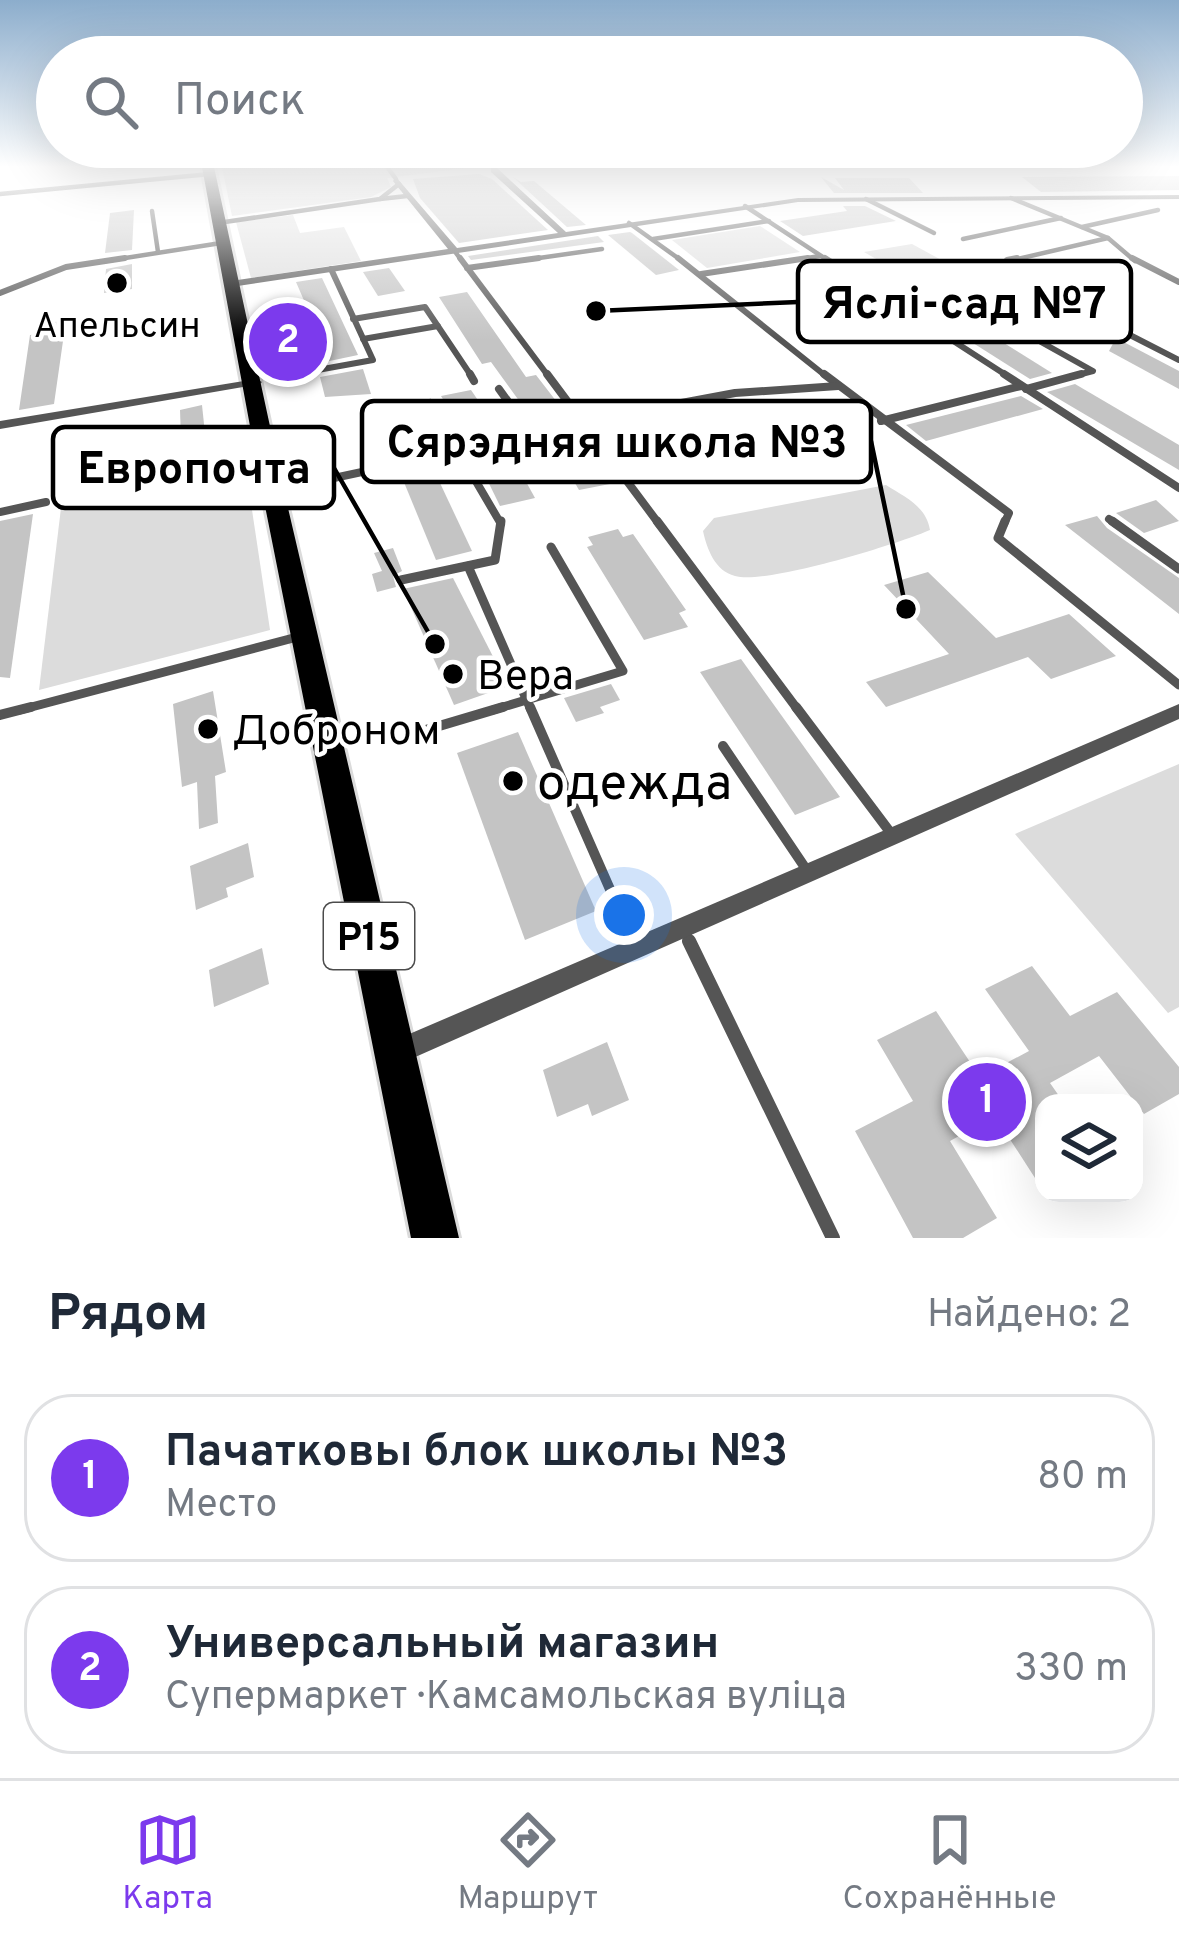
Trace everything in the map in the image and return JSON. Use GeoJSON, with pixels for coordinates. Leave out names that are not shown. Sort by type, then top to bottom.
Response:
{"type":"FeatureCollection","features":[{"type":"Feature","properties":{"kind":"main road","name":"Р15"},"geometry":{"type":"LineString","coordinates":[[218,225],[256,382],[273,491],[434,1238]]}},
{"type":"Feature","properties":{"kind":"street"},"geometry":{"type":"LineString","coordinates":[[432,225],[453,249]]}},
{"type":"Feature","properties":{"kind":"street"},"geometry":{"type":"LineString","coordinates":[[554,225],[563,233]]}},
{"type":"Feature","properties":{"kind":"street"},"geometry":{"type":"LineString","coordinates":[[231,284],[617,225]]}},
{"type":"Feature","properties":{"kind":"street"},"geometry":{"type":"LineString","coordinates":[[0,425],[256,382]]}},
{"type":"Feature","properties":{"kind":"street"},"geometry":{"type":"LineString","coordinates":[[394,1054],[1179,711]]}},
{"type":"Feature","properties":{"kind":"lane"},"geometry":{"type":"LineString","coordinates":[[154,225],[158,252]]}},
{"type":"Feature","properties":{"kind":"lane"},"geometry":{"type":"LineString","coordinates":[[632,225],[701,274],[881,421],[1009,513],[998,538],[1179,685]]}},
{"type":"Feature","properties":{"kind":"lane"},"geometry":{"type":"LineString","coordinates":[[652,239],[744,225]]}},
{"type":"Feature","properties":{"kind":"lane"},"geometry":{"type":"LineString","coordinates":[[775,225],[1179,488]]}},
{"type":"Feature","properties":{"kind":"lane"},"geometry":{"type":"LineString","coordinates":[[918,225],[934,233]]}},
{"type":"Feature","properties":{"kind":"lane"},"geometry":{"type":"LineString","coordinates":[[963,239],[1029,225]]}},
{"type":"Feature","properties":{"kind":"lane"},"geometry":{"type":"LineString","coordinates":[[1077,225],[1108,238],[1140,265],[1179,282]]}},
{"type":"Feature","properties":{"kind":"lane"},"geometry":{"type":"LineString","coordinates":[[1082,227],[1092,225]]}},
{"type":"Feature","properties":{"kind":"lane"},"geometry":{"type":"LineString","coordinates":[[1088,301],[1007,260],[1108,238]]}},
{"type":"Feature","properties":{"kind":"lane"},"geometry":{"type":"LineString","coordinates":[[0,293],[66,268],[221,243]]}},
{"type":"Feature","properties":{"kind":"lane"},"geometry":{"type":"LineString","coordinates":[[453,249],[893,836]]}},
{"type":"Feature","properties":{"kind":"lane"},"geometry":{"type":"LineString","coordinates":[[467,268],[602,249]]}},
{"type":"Feature","properties":{"kind":"lane"},"geometry":{"type":"LineString","coordinates":[[701,274],[822,256]]}},
{"type":"Feature","properties":{"kind":"lane"},"geometry":{"type":"LineString","coordinates":[[312,371],[373,360],[331,268]]}},
{"type":"Feature","properties":{"kind":"lane"},"geometry":{"type":"LineString","coordinates":[[899,306],[942,298]]}},
{"type":"Feature","properties":{"kind":"lane"},"geometry":{"type":"LineString","coordinates":[[353,320],[425,307],[474,380]]}},
{"type":"Feature","properties":{"kind":"lane"},"geometry":{"type":"LineString","coordinates":[[363,339],[438,326]]}},
{"type":"Feature","properties":{"kind":"lane"},"geometry":{"type":"LineString","coordinates":[[1126,333],[1179,360]]}},
{"type":"Feature","properties":{"kind":"lane"},"geometry":{"type":"LineString","coordinates":[[881,421],[1093,371],[1041,341]]}},
{"type":"Feature","properties":{"kind":"lane"},"geometry":{"type":"LineString","coordinates":[[273,491],[735,393],[838,386]]}},
{"type":"Feature","properties":{"kind":"lane"},"geometry":{"type":"LineString","coordinates":[[499,389],[533,436]]}},
{"type":"Feature","properties":{"kind":"lane"},"geometry":{"type":"LineString","coordinates":[[401,580],[495,560],[501,521],[430,403]]}},
{"type":"Feature","properties":{"kind":"lane"},"geometry":{"type":"LineString","coordinates":[[266,443],[295,437]]}},
{"type":"Feature","properties":{"kind":"lane"},"geometry":{"type":"LineString","coordinates":[[0,512],[46,502]]}},
{"type":"Feature","properties":{"kind":"lane"},"geometry":{"type":"LineString","coordinates":[[1109,520],[1179,569]]}},
{"type":"Feature","properties":{"kind":"lane"},"geometry":{"type":"LineString","coordinates":[[419,732],[623,671],[551,547]]}},
{"type":"Feature","properties":{"kind":"lane"},"geometry":{"type":"LineString","coordinates":[[468,566],[635,947]]}},
{"type":"Feature","properties":{"kind":"lane"},"geometry":{"type":"LineString","coordinates":[[0,715],[306,635]]}},
{"type":"Feature","properties":{"kind":"lane"},"geometry":{"type":"LineString","coordinates":[[723,746],[808,872]]}},
{"type":"Feature","properties":{"kind":"lane"},"geometry":{"type":"LineString","coordinates":[[682,928],[833,1238]]}},
{"type":"Feature","properties":{"kind":"shaded area"},"geometry":{"type":"Polygon","coordinates":[[[237,225],[297,225],[300,233],[344,227],[361,261],[251,278],[237,225]]]}},
{"type":"Feature","properties":{"kind":"shaded area"},"geometry":{"type":"Polygon","coordinates":[[[760,226],[800,252],[707,268],[672,240],[760,226]]]}},
{"type":"Feature","properties":{"kind":"shaded area"},"geometry":{"type":"Polygon","coordinates":[[[912,244],[989,286],[937,294],[864,252],[912,244]]]}},
{"type":"Feature","properties":{"kind":"shaded area"},"geometry":{"type":"Polygon","coordinates":[[[246,470],[270,630],[39,690],[61,508],[246,470]]]}},
{"type":"Feature","properties":{"kind":"shaded area"},"geometry":{"type":"Polygon","coordinates":[[[886,485],[919,508],[930,530],[832,562],[751,577],[722,569],[707,545],[703,531],[714,518],[886,485]]]}},
{"type":"Feature","properties":{"kind":"shaded area"},"geometry":{"type":"Polygon","coordinates":[[[1179,764],[1179,1007],[1168,1013],[1015,834],[1179,764]]]}},
{"type":"Feature","properties":{"kind":"building"},"geometry":{"type":"Polygon","coordinates":[[[109,225],[133,225],[132,250],[105,253],[109,225]]]}},
{"type":"Feature","properties":{"kind":"building"},"geometry":{"type":"Polygon","coordinates":[[[443,225],[542,225],[548,230],[459,243],[443,225]]]}},
{"type":"Feature","properties":{"kind":"building"},"geometry":{"type":"Polygon","coordinates":[[[786,225],[873,225],[803,236],[786,225]]]}},
{"type":"Feature","properties":{"kind":"building"},"geometry":{"type":"Polygon","coordinates":[[[630,232],[679,270],[656,275],[608,235],[630,232]]]}},
{"type":"Feature","properties":{"kind":"building"},"geometry":{"type":"Polygon","coordinates":[[[598,236],[604,242],[471,260],[468,256],[598,236]]]}},
{"type":"Feature","properties":{"kind":"building"},"geometry":{"type":"Polygon","coordinates":[[[132,264],[132,289],[104,293],[106,269],[132,264]]]}},
{"type":"Feature","properties":{"kind":"building"},"geometry":{"type":"Polygon","coordinates":[[[389,268],[405,291],[378,296],[363,272],[389,268]]]}},
{"type":"Feature","properties":{"kind":"building"},"geometry":{"type":"Polygon","coordinates":[[[322,278],[358,355],[282,371],[272,318],[309,312],[296,282],[322,278]]]}},
{"type":"Feature","properties":{"kind":"building"},"geometry":{"type":"Polygon","coordinates":[[[467,292],[526,377],[536,375],[570,419],[541,425],[533,420],[491,362],[482,364],[439,297],[467,292]]]}},
{"type":"Feature","properties":{"kind":"building"},"geometry":{"type":"Polygon","coordinates":[[[943,305],[1052,373],[1030,379],[921,310],[943,305]]]}},
{"type":"Feature","properties":{"kind":"building"},"geometry":{"type":"Polygon","coordinates":[[[66,320],[54,404],[19,410],[30,335],[37,334],[38,325],[66,320]]]}},
{"type":"Feature","properties":{"kind":"building"},"geometry":{"type":"Polygon","coordinates":[[[1116,338],[1179,371],[1179,389],[1109,351],[1116,338]]]}},
{"type":"Feature","properties":{"kind":"building"},"geometry":{"type":"Polygon","coordinates":[[[363,369],[371,394],[325,397],[320,377],[363,369]]]}},
{"type":"Feature","properties":{"kind":"building"},"geometry":{"type":"Polygon","coordinates":[[[1075,384],[1179,445],[1179,470],[1047,392],[1075,384]]]}},
{"type":"Feature","properties":{"kind":"building"},"geometry":{"type":"Polygon","coordinates":[[[471,390],[500,434],[469,441],[441,396],[471,390]]]}},
{"type":"Feature","properties":{"kind":"building"},"geometry":{"type":"Polygon","coordinates":[[[1021,396],[1043,409],[926,441],[906,425],[1021,396]]]}},
{"type":"Feature","properties":{"kind":"building"},"geometry":{"type":"Polygon","coordinates":[[[202,405],[208,462],[182,467],[180,410],[202,405]]]}},
{"type":"Feature","properties":{"kind":"building"},"geometry":{"type":"Polygon","coordinates":[[[581,434],[615,483],[579,490],[550,440],[581,434]]]}},
{"type":"Feature","properties":{"kind":"building"},"geometry":{"type":"Polygon","coordinates":[[[508,449],[535,498],[500,506],[476,457],[508,449]]]}},
{"type":"Feature","properties":{"kind":"building"},"geometry":{"type":"Polygon","coordinates":[[[432,466],[472,551],[436,560],[401,475],[432,466]]]}},
{"type":"Feature","properties":{"kind":"building"},"geometry":{"type":"Polygon","coordinates":[[[1156,500],[1179,521],[1144,533],[1116,513],[1156,500]]]}},
{"type":"Feature","properties":{"kind":"building"},"geometry":{"type":"Polygon","coordinates":[[[33,514],[10,678],[0,677],[0,521],[33,514]]]}},
{"type":"Feature","properties":{"kind":"building"},"geometry":{"type":"Polygon","coordinates":[[[1097,516],[1179,578],[1179,614],[1065,525],[1097,516]]]}},
{"type":"Feature","properties":{"kind":"building"},"geometry":{"type":"Polygon","coordinates":[[[618,529],[623,537],[633,534],[686,610],[679,613],[688,627],[644,640],[587,547],[593,545],[588,537],[618,529]]]}},
{"type":"Feature","properties":{"kind":"building"},"geometry":{"type":"Polygon","coordinates":[[[393,548],[402,571],[393,576],[396,587],[377,592],[372,574],[382,571],[374,553],[393,548]]]}},
{"type":"Feature","properties":{"kind":"building"},"geometry":{"type":"Polygon","coordinates":[[[928,572],[996,638],[1069,614],[1116,656],[1051,679],[1028,657],[886,707],[866,682],[949,654],[884,585],[928,572]]]}},
{"type":"Feature","properties":{"kind":"building"},"geometry":{"type":"Polygon","coordinates":[[[453,578],[508,686],[454,705],[403,589],[453,578]]]}},
{"type":"Feature","properties":{"kind":"building"},"geometry":{"type":"Polygon","coordinates":[[[741,659],[840,797],[795,815],[700,672],[741,659]]]}},
{"type":"Feature","properties":{"kind":"building"},"geometry":{"type":"Polygon","coordinates":[[[611,684],[620,700],[600,707],[604,713],[576,722],[564,698],[611,684]]]}},
{"type":"Feature","properties":{"kind":"building"},"geometry":{"type":"Polygon","coordinates":[[[213,691],[226,772],[215,776],[218,823],[199,829],[197,782],[182,787],[173,704],[213,691]]]}},
{"type":"Feature","properties":{"kind":"building"},"geometry":{"type":"Polygon","coordinates":[[[518,732],[596,911],[525,940],[457,753],[518,732]]]}},
{"type":"Feature","properties":{"kind":"building"},"geometry":{"type":"Polygon","coordinates":[[[248,843],[254,877],[226,888],[228,897],[196,910],[190,866],[248,843]]]}},
{"type":"Feature","properties":{"kind":"building"},"geometry":{"type":"Polygon","coordinates":[[[262,948],[269,984],[214,1007],[209,970],[262,948]]]}},
{"type":"Feature","properties":{"kind":"building"},"geometry":{"type":"Polygon","coordinates":[[[1032,966],[1070,1016],[1117,992],[1179,1067],[1179,1094],[1144,1114],[1143,1094],[1128,1094],[1099,1056],[1050,1083],[1058,1094],[1035,1094],[1035,1178],[995,1116],[950,1141],[997,1218],[963,1238],[913,1238],[855,1131],[913,1101],[877,1040],[936,1011],[980,1077],[1029,1051],[985,989],[1032,966]]]}},
{"type":"Feature","properties":{"kind":"building"},"geometry":{"type":"Polygon","coordinates":[[[607,1042],[629,1100],[592,1116],[588,1104],[557,1117],[543,1070],[607,1042]]]}},
{"type":"Feature","properties":{"kind":"place","name":"Апельсин"},"geometry":{"type":"Point","coordinates":[117,283]}},
{"type":"Feature","properties":{"kind":"place","name":"Яслі-сад №7"},"geometry":{"type":"Point","coordinates":[596,311]}},
{"type":"Feature","properties":{"kind":"place","name":"Универсальный магазин"},"geometry":{"type":"Point","coordinates":[288,342]}},
{"type":"Feature","properties":{"kind":"place","name":"Сярэдняя школа №3"},"geometry":{"type":"Point","coordinates":[906,609]}},
{"type":"Feature","properties":{"kind":"place","name":"Европочта"},"geometry":{"type":"Point","coordinates":[435,644]}},
{"type":"Feature","properties":{"kind":"place","name":"Вера"},"geometry":{"type":"Point","coordinates":[453,674]}},
{"type":"Feature","properties":{"kind":"place","name":"Доброном"},"geometry":{"type":"Point","coordinates":[208,729]}},
{"type":"Feature","properties":{"kind":"place","name":"одежда"},"geometry":{"type":"Point","coordinates":[513,781]}},
{"type":"Feature","properties":{"kind":"place","name":"Пачатковы блок школы №3"},"geometry":{"type":"Point","coordinates":[987,1102]}}]}
